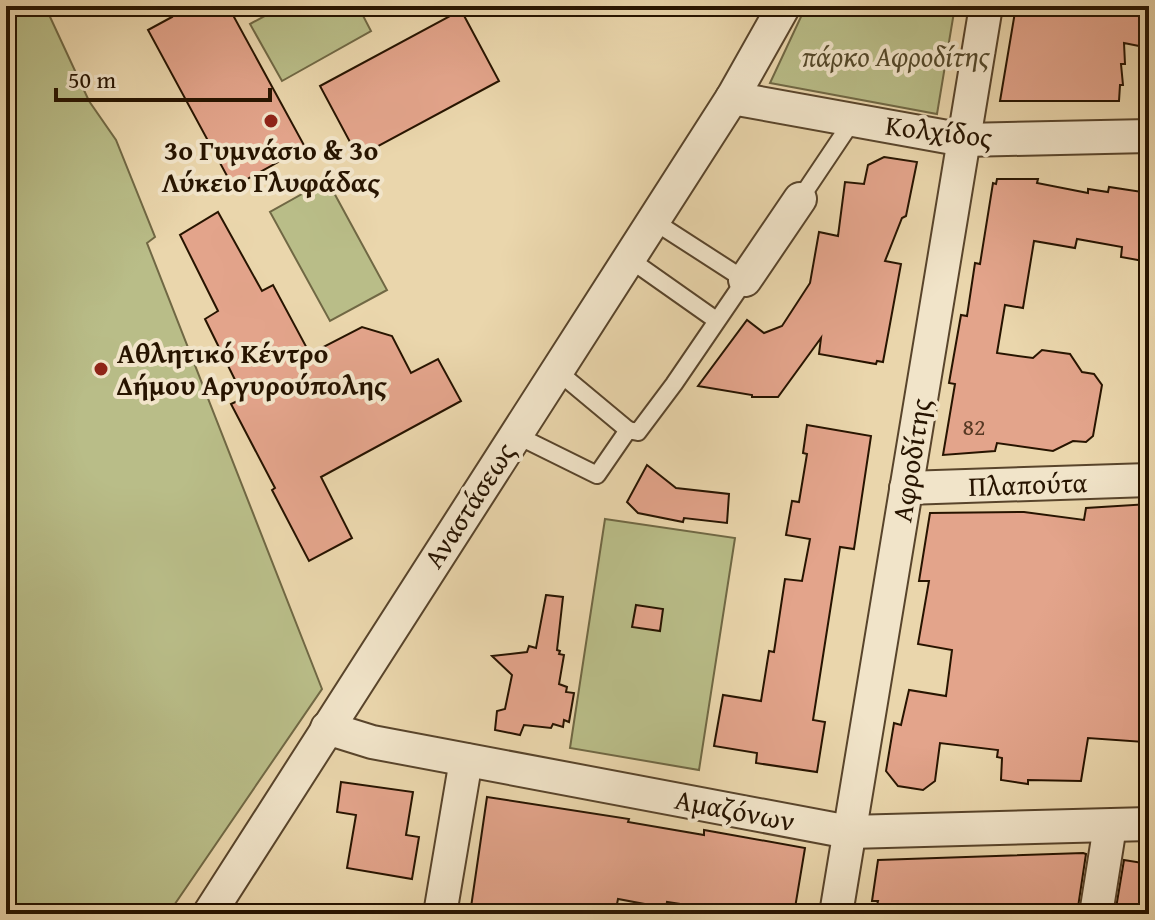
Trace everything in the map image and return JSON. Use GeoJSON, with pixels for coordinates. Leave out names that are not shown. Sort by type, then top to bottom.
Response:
{"type":"FeatureCollection","features":[{"type":"Feature","properties":{"kind":"street","name":"Αναστάσεως"},"geometry":{"type":"LineString","coordinates":[[209,914],[732,98],[784,6]]}},
{"type":"Feature","properties":{"kind":"street","name":"Αφροδίτης"},"geometry":{"type":"LineString","coordinates":[[836,914],[986,6]]}},
{"type":"Feature","properties":{"kind":"street","name":"Κολχίδος"},"geometry":{"type":"LineString","coordinates":[[732,98],[964,140],[1149,136]]}},
{"type":"Feature","properties":{"kind":"street"},"geometry":{"type":"LineString","coordinates":[[745,280],[800,199]]}},
{"type":"Feature","properties":{"kind":"street","name":"Πλαπούτα"},"geometry":{"type":"LineString","coordinates":[[906,488],[1149,480]]}},
{"type":"Feature","properties":{"kind":"street","name":"Αμαζόνων"},"geometry":{"type":"LineString","coordinates":[[327,728],[372,742],[849,832],[1149,824]]}},
{"type":"Feature","properties":{"kind":"street"},"geometry":{"type":"LineString","coordinates":[[440,914],[466,760]]}},
{"type":"Feature","properties":{"kind":"street"},"geometry":{"type":"LineString","coordinates":[[1096,914],[1110,826]]}},
{"type":"Feature","properties":{"kind":"lane"},"geometry":{"type":"LineString","coordinates":[[800,199],[853,120]]}},
{"type":"Feature","properties":{"kind":"lane"},"geometry":{"type":"LineString","coordinates":[[556,370],[628,430],[638,432],[745,280],[652,220]]}},
{"type":"Feature","properties":{"kind":"lane"},"geometry":{"type":"LineString","coordinates":[[628,258],[716,320]]}},
{"type":"Feature","properties":{"kind":"lane"},"geometry":{"type":"LineString","coordinates":[[514,434],[597,475],[628,430]]}},
{"type":"Feature","properties":{"kind":"green space","name":"Αθλητικό Κέντρο Δήμου Αργυρούπολης"},"geometry":{"type":"Polygon","coordinates":[[[6,6],[45,6],[89,101],[116,140],[155,237],[147,243],[322,689],[168,914],[6,914],[6,6]]]}},
{"type":"Feature","properties":{"kind":"green space"},"geometry":{"type":"Polygon","coordinates":[[[283,6],[358,6],[371,31],[282,81],[250,24],[283,6]]]}},
{"type":"Feature","properties":{"kind":"green space","name":"πάρκο Αφροδίτης"},"geometry":{"type":"Polygon","coordinates":[[[806,6],[955,6],[937,114],[770,83],[806,6]]]}},
{"type":"Feature","properties":{"kind":"green space"},"geometry":{"type":"Polygon","coordinates":[[[327,180],[387,290],[330,321],[270,212],[327,180]]]}},
{"type":"Feature","properties":{"kind":"green space"},"geometry":{"type":"Polygon","coordinates":[[[605,519],[735,538],[699,770],[570,748],[605,519]]]}},
{"type":"Feature","properties":{"kind":"building"},"geometry":{"type":"Polygon","coordinates":[[[167,6],[228,6],[305,147],[233,187],[148,30],[172,17],[167,6]]]}},
{"type":"Feature","properties":{"kind":"building"},"geometry":{"type":"Polygon","coordinates":[[[1016,6],[1149,6],[1149,48],[1124,43],[1125,64],[1121,64],[1123,85],[1120,85],[1119,101],[1000,101],[1016,6]]]}},
{"type":"Feature","properties":{"kind":"building"},"geometry":{"type":"Polygon","coordinates":[[[461,10],[499,81],[358,157],[320,86],[461,10]]]}},
{"type":"Feature","properties":{"kind":"building"},"geometry":{"type":"Polygon","coordinates":[[[884,157],[917,162],[906,216],[902,218],[885,261],[901,264],[883,362],[877,361],[876,364],[819,354],[821,338],[778,397],[752,397],[698,386],[747,320],[764,333],[782,326],[810,283],[819,232],[838,236],[845,182],[864,184],[868,165],[884,157]]]}},
{"type":"Feature","properties":{"kind":"building"},"geometry":{"type":"Polygon","coordinates":[[[997,179],[1038,179],[1037,183],[1088,193],[1088,189],[1108,192],[1109,187],[1149,193],[1149,262],[1121,257],[1122,247],[1077,239],[1075,248],[1034,241],[1023,308],[1005,305],[997,353],[1033,358],[1042,350],[1070,354],[1082,372],[1094,374],[1102,385],[1093,436],[1086,442],[1073,441],[1053,451],[997,443],[995,451],[943,455],[955,384],[949,383],[961,315],[967,316],[975,263],[980,264],[993,183],[996,184],[997,179]]]}},
{"type":"Feature","properties":{"kind":"building"},"geometry":{"type":"Polygon","coordinates":[[[218,212],[262,291],[273,285],[310,354],[362,327],[392,336],[411,373],[438,359],[461,401],[321,477],[352,538],[309,561],[231,404],[244,398],[205,319],[218,311],[180,235],[218,212]]]}},
{"type":"Feature","properties":{"kind":"building"},"geometry":{"type":"Polygon","coordinates":[[[807,425],[871,436],[854,549],[840,547],[813,720],[825,722],[817,772],[756,763],[757,753],[714,746],[723,695],[761,701],[769,651],[774,652],[785,579],[802,581],[810,539],[786,535],[792,501],[799,502],[807,454],[803,453],[807,425]]]}},
{"type":"Feature","properties":{"kind":"building"},"geometry":{"type":"Polygon","coordinates":[[[647,465],[676,488],[729,494],[727,523],[684,518],[683,522],[638,513],[627,502],[647,465]]]}},
{"type":"Feature","properties":{"kind":"building"},"geometry":{"type":"Polygon","coordinates":[[[1149,504],[1149,700],[1144,742],[1088,738],[1081,781],[1028,780],[1028,784],[1001,780],[1002,758],[997,757],[998,750],[940,743],[935,781],[923,790],[898,786],[886,771],[894,723],[901,725],[909,690],[946,696],[952,650],[918,644],[929,581],[919,581],[930,513],[1024,512],[1084,520],[1086,508],[1149,504]]]}},
{"type":"Feature","properties":{"kind":"building"},"geometry":{"type":"Polygon","coordinates":[[[546,595],[563,597],[557,650],[564,655],[559,684],[567,687],[566,692],[574,693],[569,722],[564,720],[563,727],[553,724],[551,728],[524,725],[520,735],[495,730],[497,711],[505,709],[512,675],[492,656],[527,652],[529,646],[536,648],[546,595]]]}},
{"type":"Feature","properties":{"kind":"building"},"geometry":{"type":"Polygon","coordinates":[[[636,605],[663,609],[660,631],[632,627],[636,605]]]}},
{"type":"Feature","properties":{"kind":"building"},"geometry":{"type":"Polygon","coordinates":[[[341,782],[413,792],[406,835],[419,837],[412,879],[347,868],[356,815],[337,812],[341,782]]]}},
{"type":"Feature","properties":{"kind":"building"},"geometry":{"type":"Polygon","coordinates":[[[487,797],[629,819],[628,822],[704,835],[704,830],[805,848],[794,914],[745,914],[667,902],[666,908],[618,899],[615,914],[470,914],[487,797]]]}},
{"type":"Feature","properties":{"kind":"building"},"geometry":{"type":"Polygon","coordinates":[[[1086,854],[1077,914],[875,914],[878,901],[872,901],[878,860],[1086,854]]]}},
{"type":"Feature","properties":{"kind":"building"},"geometry":{"type":"Polygon","coordinates":[[[1124,860],[1149,864],[1149,914],[1115,914],[1124,860]]]}},
{"type":"Feature","properties":{"kind":"place","name":"3ο Γυμνάσιο & 3ο Λύκειο Γλυφάδας"},"geometry":{"type":"Point","coordinates":[271,121]}},
{"type":"Feature","properties":{"kind":"place","name":"Αθλητικό Κέντρο Δήμου Αργυρούπολης"},"geometry":{"type":"Point","coordinates":[101,369]}}]}
